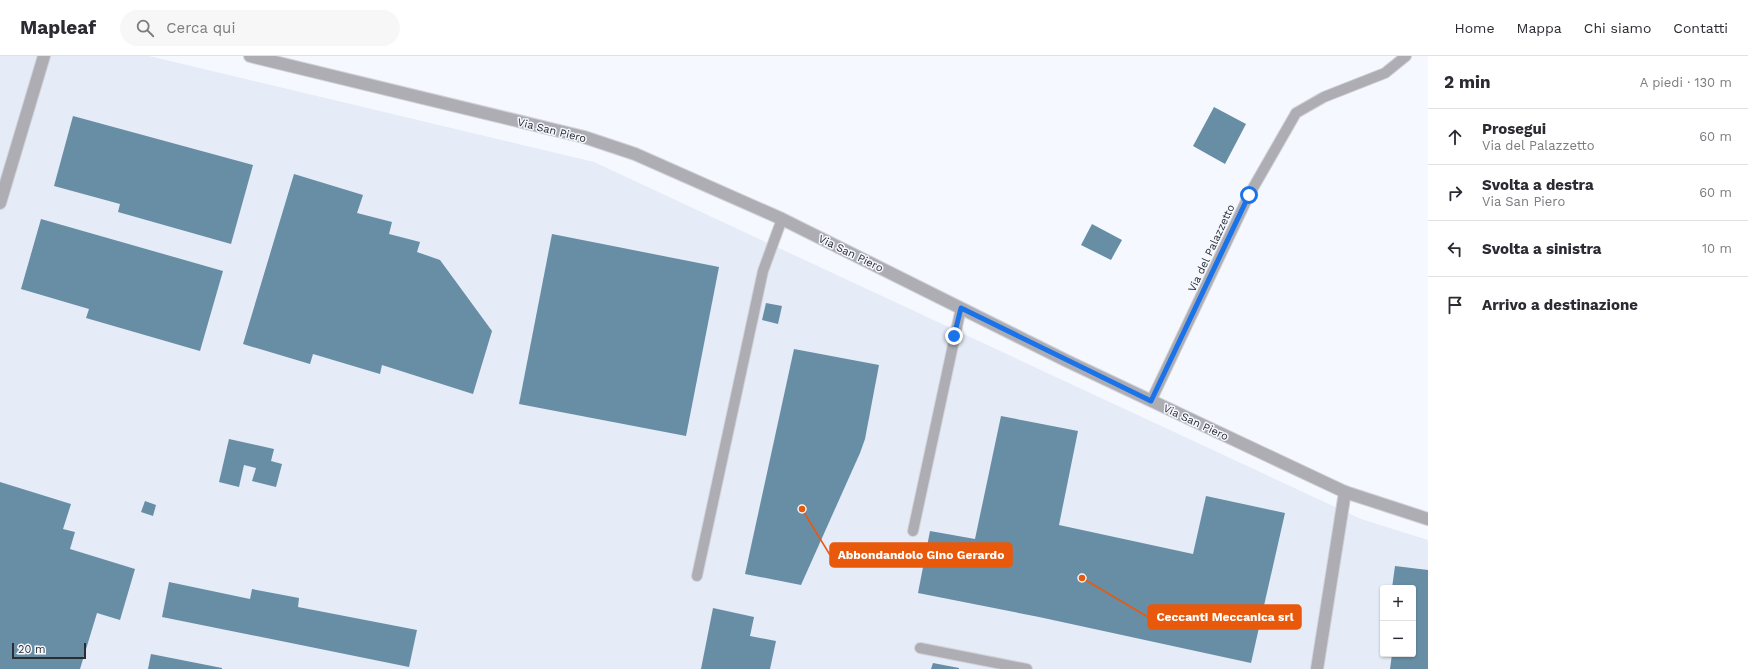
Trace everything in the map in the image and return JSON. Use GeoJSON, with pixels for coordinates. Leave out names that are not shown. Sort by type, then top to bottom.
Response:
{"type":"FeatureCollection","features":[{"type":"Feature","properties":{"kind":"street"},"geometry":{"type":"LineString","coordinates":[[0,203],[44,56]]}},
{"type":"Feature","properties":{"kind":"street","name":"Via San Piero"},"geometry":{"type":"LineString","coordinates":[[250,56],[584,137],[635,154],[782,219],[1151,401],[1345,492],[1428,519]]}},
{"type":"Feature","properties":{"kind":"street"},"geometry":{"type":"LineString","coordinates":[[1317,669],[1345,492]]}},
{"type":"Feature","properties":{"kind":"lane","name":"Via del Palazzetto"},"geometry":{"type":"LineString","coordinates":[[1151,401],[1249,195],[1296,113],[1324,97],[1385,73],[1406,56]]}},
{"type":"Feature","properties":{"kind":"lane"},"geometry":{"type":"LineString","coordinates":[[697,576],[763,272],[782,219]]}},
{"type":"Feature","properties":{"kind":"lane"},"geometry":{"type":"LineString","coordinates":[[913,531],[961,308]]}},
{"type":"Feature","properties":{"kind":"lane"},"geometry":{"type":"LineString","coordinates":[[920,648],[1027,669]]}},
{"type":"Feature","properties":{"kind":"shaded area"},"geometry":{"type":"Polygon","coordinates":[[[0,56],[149,56],[594,162],[1361,519],[1428,540],[1428,669],[0,669],[0,56]]]}},
{"type":"Feature","properties":{"kind":"building"},"geometry":{"type":"Polygon","coordinates":[[[1214,107],[1246,124],[1225,164],[1193,146],[1214,107]]]}},
{"type":"Feature","properties":{"kind":"building"},"geometry":{"type":"Polygon","coordinates":[[[73,116],[253,165],[231,244],[118,212],[120,204],[54,186],[73,116]]]}},
{"type":"Feature","properties":{"kind":"building"},"geometry":{"type":"Polygon","coordinates":[[[294,174],[363,195],[357,213],[392,222],[389,234],[420,242],[417,252],[440,260],[492,331],[473,394],[382,365],[380,374],[313,354],[310,364],[243,344],[294,174]]]}},
{"type":"Feature","properties":{"kind":"building"},"geometry":{"type":"Polygon","coordinates":[[[41,219],[223,271],[200,351],[86,318],[89,309],[21,289],[41,219]]]}},
{"type":"Feature","properties":{"kind":"building"},"geometry":{"type":"Polygon","coordinates":[[[1092,224],[1122,240],[1111,260],[1081,245],[1092,224]]]}},
{"type":"Feature","properties":{"kind":"building"},"geometry":{"type":"Polygon","coordinates":[[[552,234],[719,267],[686,436],[519,404],[552,234]]]}},
{"type":"Feature","properties":{"kind":"building"},"geometry":{"type":"Polygon","coordinates":[[[766,303],[782,306],[778,324],[762,320],[766,303]]]}},
{"type":"Feature","properties":{"kind":"building"},"geometry":{"type":"Polygon","coordinates":[[[794,349],[879,365],[865,439],[801,585],[745,574],[794,349]]]}},
{"type":"Feature","properties":{"kind":"building"},"geometry":{"type":"Polygon","coordinates":[[[1001,416],[1078,431],[1059,525],[1193,554],[1206,496],[1285,513],[1251,663],[1039,617],[918,593],[930,531],[975,539],[1001,416]]]}},
{"type":"Feature","properties":{"kind":"building"},"geometry":{"type":"Polygon","coordinates":[[[229,439],[274,449],[271,461],[282,464],[276,487],[252,481],[256,468],[244,465],[239,487],[219,482],[229,439]]]}},
{"type":"Feature","properties":{"kind":"building"},"geometry":{"type":"Polygon","coordinates":[[[0,482],[71,504],[63,529],[75,532],[70,549],[135,569],[120,620],[97,613],[80,669],[0,669],[0,482]]]}},
{"type":"Feature","properties":{"kind":"building"},"geometry":{"type":"Polygon","coordinates":[[[145,501],[156,505],[153,516],[141,512],[145,501]]]}},
{"type":"Feature","properties":{"kind":"building"},"geometry":{"type":"Polygon","coordinates":[[[1395,566],[1428,570],[1428,669],[1390,669],[1392,657],[1416,657],[1416,585],[1392,585],[1395,566]]]}},
{"type":"Feature","properties":{"kind":"building"},"geometry":{"type":"Polygon","coordinates":[[[169,582],[250,599],[252,589],[299,598],[298,607],[417,630],[409,667],[162,617],[169,582]]]}},
{"type":"Feature","properties":{"kind":"building"},"geometry":{"type":"Polygon","coordinates":[[[713,608],[754,617],[750,636],[776,641],[770,669],[701,669],[713,608]]]}},
{"type":"Feature","properties":{"kind":"building"},"geometry":{"type":"Polygon","coordinates":[[[151,654],[222,668],[222,669],[148,669],[151,654]]]}},
{"type":"Feature","properties":{"kind":"building"},"geometry":{"type":"Polygon","coordinates":[[[933,663],[959,668],[959,669],[931,669],[933,663]]]}},
{"type":"Feature","properties":{"kind":"place","name":"Abbondandolo Gino Gerardo"},"geometry":{"type":"Point","coordinates":[802,509]}},
{"type":"Feature","properties":{"kind":"place","name":"Ceccanti Meccanica srl"},"geometry":{"type":"Point","coordinates":[1082,578]}},
{"type":"Feature","properties":{"kind":"route"},"geometry":{"type":"LineString","coordinates":[[954,336],[961,308],[1151,401],[1249,195]]}}]}
